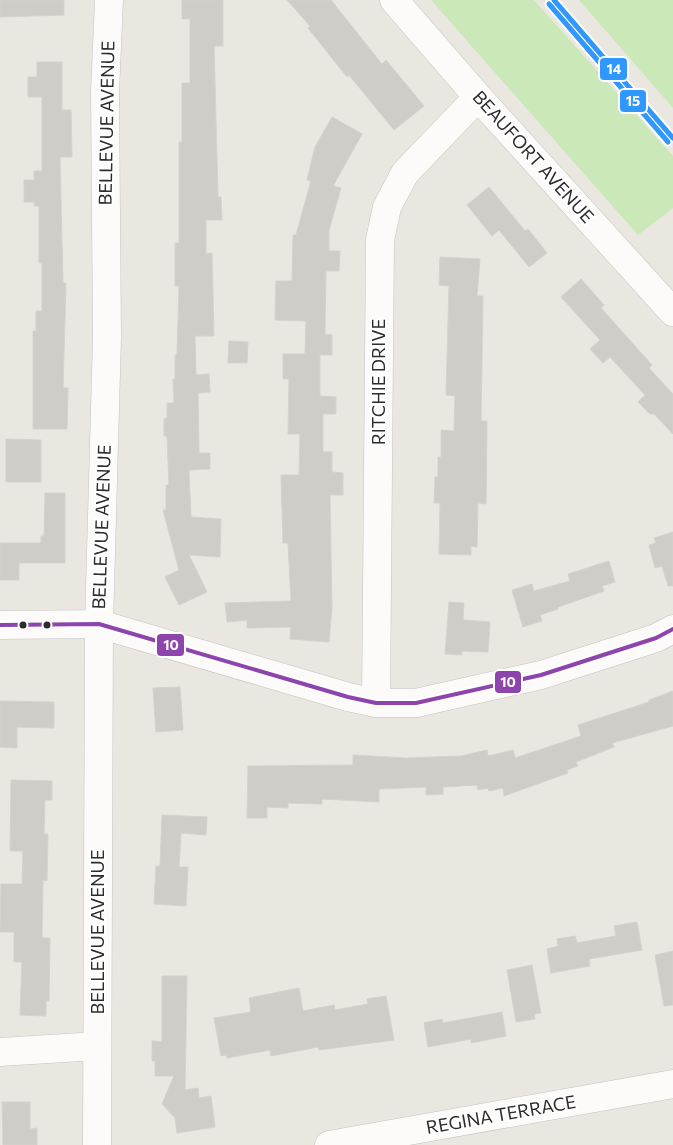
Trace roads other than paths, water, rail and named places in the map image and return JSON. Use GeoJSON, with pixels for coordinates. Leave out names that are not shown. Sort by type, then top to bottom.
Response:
{"type":"FeatureCollection","features":[{"type":"Feature","properties":{"kind":"street","name":"BELLEVUE AVENUE"},"geometry":{"type":"LineString","coordinates":[[96,1145],[99,624],[107,337],[105,92],[109,0]]}},
{"type":"Feature","properties":{"kind":"street","name":"BEAUFORT AVENUE"},"geometry":{"type":"LineString","coordinates":[[394,0],[478,97],[673,312]]}},
{"type":"Feature","properties":{"kind":"street","name":"RITCHIE DRIVE"},"geometry":{"type":"LineString","coordinates":[[376,703],[380,250],[382,226],[395,188],[406,173],[478,97]]}},
{"type":"Feature","properties":{"kind":"street"},"geometry":{"type":"LineString","coordinates":[[0,625],[99,624],[348,697],[376,703],[416,703],[541,675],[656,638],[673,629]]}},
{"type":"Feature","properties":{"kind":"street"},"geometry":{"type":"LineString","coordinates":[[0,1052],[97,1046]]}},
{"type":"Feature","properties":{"kind":"street","name":"REGINA TERRACE"},"geometry":{"type":"LineString","coordinates":[[329,1145],[673,1084]]}}]}
